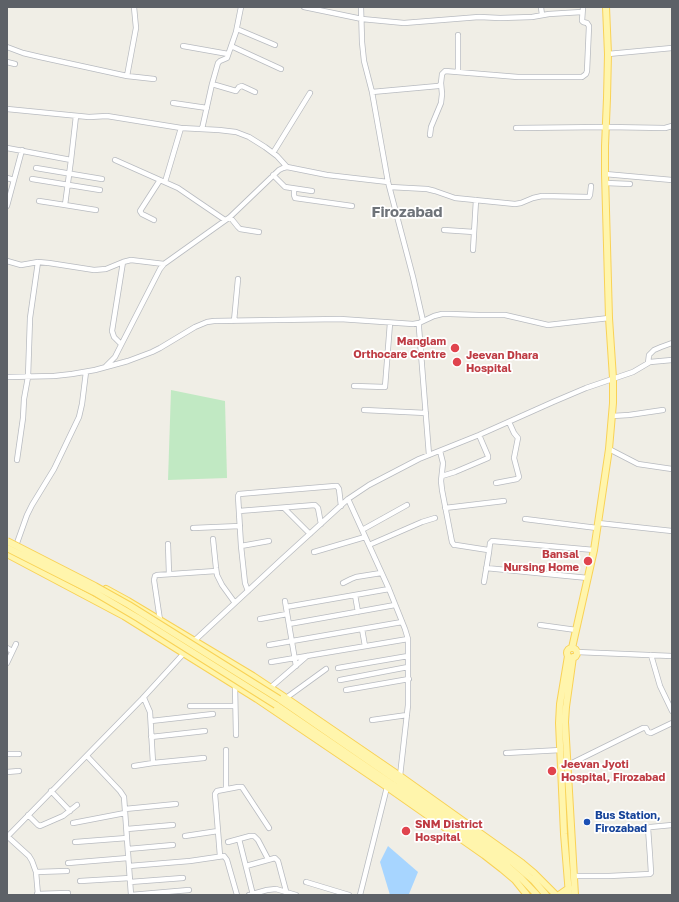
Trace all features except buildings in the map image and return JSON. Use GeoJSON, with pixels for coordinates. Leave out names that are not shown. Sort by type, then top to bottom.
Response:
{"type":"FeatureCollection","features":[{"type":"Feature","properties":{"kind":"main road"},"geometry":{"type":"LineString","coordinates":[[575,895],[565,714],[576,630],[594,550],[598,525],[609,449],[612,416],[613,378],[609,318],[605,174],[608,54],[606,7]]}},
{"type":"Feature","properties":{"kind":"main road"},"geometry":{"type":"LineString","coordinates":[[7,538],[128,601],[270,688],[512,862],[534,881],[547,895]]}},
{"type":"Feature","properties":{"kind":"main road"},"geometry":{"type":"LineString","coordinates":[[7,541],[129,605],[282,698],[400,776],[522,863],[558,895],[569,892],[564,834],[560,713],[573,653]]}},
{"type":"Feature","properties":{"kind":"main road"},"geometry":{"type":"LineString","coordinates":[[7,548],[94,592],[276,705],[505,864],[537,895]]}},
{"type":"Feature","properties":{"kind":"main road"},"geometry":{"type":"LineString","coordinates":[[7,554],[124,616],[286,718],[387,787],[502,869],[515,880],[527,895]]}},
{"type":"Feature","properties":{"kind":"main road"},"geometry":{"type":"LineString","coordinates":[[563,810],[570,810]]}},
{"type":"Feature","properties":{"kind":"street"},"geometry":{"type":"LineString","coordinates":[[127,76],[136,28],[134,7]]}},
{"type":"Feature","properties":{"kind":"street"},"geometry":{"type":"LineString","coordinates":[[202,129],[218,63],[227,58],[237,29],[240,7]]}},
{"type":"Feature","properties":{"kind":"street"},"geometry":{"type":"LineString","coordinates":[[304,7],[362,19],[397,23],[480,17],[532,17],[583,10],[582,20],[583,22],[587,23],[588,26],[587,72],[585,76],[518,77],[445,71],[442,75],[441,103],[431,127],[430,135]]}},
{"type":"Feature","properties":{"kind":"street"},"geometry":{"type":"LineString","coordinates":[[361,7],[363,52],[366,70],[372,92],[388,182],[413,277],[421,322],[419,328],[429,455]]}},
{"type":"Feature","properties":{"kind":"street"},"geometry":{"type":"LineString","coordinates":[[541,7],[542,15]]}},
{"type":"Feature","properties":{"kind":"street"},"geometry":{"type":"LineString","coordinates":[[237,29],[275,45]]}},
{"type":"Feature","properties":{"kind":"street"},"geometry":{"type":"LineString","coordinates":[[458,35],[458,72]]}},
{"type":"Feature","properties":{"kind":"street"},"geometry":{"type":"LineString","coordinates":[[183,46],[228,54]]}},
{"type":"Feature","properties":{"kind":"street"},"geometry":{"type":"LineString","coordinates":[[231,46],[281,69]]}},
{"type":"Feature","properties":{"kind":"street"},"geometry":{"type":"LineString","coordinates":[[7,47],[23,53],[127,76],[154,79]]}},
{"type":"Feature","properties":{"kind":"street"},"geometry":{"type":"LineString","coordinates":[[608,54],[672,48]]}},
{"type":"Feature","properties":{"kind":"street"},"geometry":{"type":"LineString","coordinates":[[7,62],[15,64]]}},
{"type":"Feature","properties":{"kind":"street"},"geometry":{"type":"LineString","coordinates":[[212,84],[236,91],[242,86],[255,92]]}},
{"type":"Feature","properties":{"kind":"street"},"geometry":{"type":"LineString","coordinates":[[372,92],[438,86],[441,84]]}},
{"type":"Feature","properties":{"kind":"street"},"geometry":{"type":"LineString","coordinates":[[273,153],[310,93]]}},
{"type":"Feature","properties":{"kind":"street"},"geometry":{"type":"LineString","coordinates":[[173,103],[207,108]]}},
{"type":"Feature","properties":{"kind":"street"},"geometry":{"type":"LineString","coordinates":[[7,109],[88,117],[113,117],[180,128],[236,132],[249,137],[273,153],[287,167]]}},
{"type":"Feature","properties":{"kind":"street"},"geometry":{"type":"LineString","coordinates":[[65,205],[76,116]]}},
{"type":"Feature","properties":{"kind":"street"},"geometry":{"type":"LineString","coordinates":[[516,128],[665,128],[672,126]]}},
{"type":"Feature","properties":{"kind":"street"},"geometry":{"type":"LineString","coordinates":[[154,220],[141,214],[140,211],[162,181],[180,128]]}},
{"type":"Feature","properties":{"kind":"street"},"geometry":{"type":"LineString","coordinates":[[7,148],[71,160]]}},
{"type":"Feature","properties":{"kind":"street"},"geometry":{"type":"LineString","coordinates":[[7,206],[22,150]]}},
{"type":"Feature","properties":{"kind":"street"},"geometry":{"type":"LineString","coordinates":[[115,160],[178,188],[225,220]]}},
{"type":"Feature","properties":{"kind":"street"},"geometry":{"type":"LineString","coordinates":[[106,366],[115,357],[157,273],[164,264],[230,217],[281,168],[287,167],[327,175],[388,182]]}},
{"type":"Feature","properties":{"kind":"street"},"geometry":{"type":"LineString","coordinates":[[36,168],[102,179]]}},
{"type":"Feature","properties":{"kind":"street"},"geometry":{"type":"LineString","coordinates":[[605,174],[672,180]]}},
{"type":"Feature","properties":{"kind":"street"},"geometry":{"type":"LineString","coordinates":[[273,176],[282,185],[288,188],[312,191]]}},
{"type":"Feature","properties":{"kind":"street"},"geometry":{"type":"LineString","coordinates":[[7,178],[14,180]]}},
{"type":"Feature","properties":{"kind":"street"},"geometry":{"type":"LineString","coordinates":[[32,179],[100,190]]}},
{"type":"Feature","properties":{"kind":"street"},"geometry":{"type":"LineString","coordinates":[[606,183],[630,184]]}},
{"type":"Feature","properties":{"kind":"street"},"geometry":{"type":"LineString","coordinates":[[390,187],[427,189],[455,198],[521,204],[533,198],[542,196],[588,197],[590,196],[591,186]]}},
{"type":"Feature","properties":{"kind":"street"},"geometry":{"type":"LineString","coordinates":[[294,189],[295,198],[352,206]]}},
{"type":"Feature","properties":{"kind":"street"},"geometry":{"type":"LineString","coordinates":[[473,250],[476,200]]}},
{"type":"Feature","properties":{"kind":"street"},"geometry":{"type":"LineString","coordinates":[[39,201],[96,210]]}},
{"type":"Feature","properties":{"kind":"street"},"geometry":{"type":"LineString","coordinates":[[230,217],[240,229],[259,232]]}},
{"type":"Feature","properties":{"kind":"street"},"geometry":{"type":"LineString","coordinates":[[444,230],[474,232]]}},
{"type":"Feature","properties":{"kind":"street"},"geometry":{"type":"LineString","coordinates":[[7,261],[21,265],[38,262],[94,270],[106,269],[131,260],[164,264]]}},
{"type":"Feature","properties":{"kind":"street"},"geometry":{"type":"LineString","coordinates":[[17,460],[28,377],[30,318],[38,262]]}},
{"type":"Feature","properties":{"kind":"street"},"geometry":{"type":"LineString","coordinates":[[121,344],[114,337],[112,331],[123,262]]}},
{"type":"Feature","properties":{"kind":"street"},"geometry":{"type":"LineString","coordinates":[[234,321],[238,279]]}},
{"type":"Feature","properties":{"kind":"street"},"geometry":{"type":"LineString","coordinates":[[7,377],[54,376],[86,372],[128,361],[152,352],[201,324],[214,321],[328,319],[413,324],[434,316],[450,314],[505,315],[548,325],[609,318]]}},
{"type":"Feature","properties":{"kind":"street"},"geometry":{"type":"LineString","coordinates":[[354,386],[385,387],[390,322]]}},
{"type":"Feature","properties":{"kind":"street"},"geometry":{"type":"LineString","coordinates":[[648,363],[649,356],[654,350],[672,343]]}},
{"type":"Feature","properties":{"kind":"street"},"geometry":{"type":"LineString","coordinates":[[68,893],[37,894],[36,872],[32,861],[29,856],[7,836],[144,698],[194,641],[348,499],[369,485],[429,455],[479,435],[553,402],[613,378],[633,372],[648,363],[672,360]]}},
{"type":"Feature","properties":{"kind":"street"},"geometry":{"type":"LineString","coordinates":[[17,543],[27,514],[54,469],[79,417],[86,372]]}},
{"type":"Feature","properties":{"kind":"street"},"geometry":{"type":"LineString","coordinates":[[364,410],[426,413]]}},
{"type":"Feature","properties":{"kind":"street"},"geometry":{"type":"LineString","coordinates":[[612,416],[663,410]]}},
{"type":"Feature","properties":{"kind":"street"},"geometry":{"type":"LineString","coordinates":[[496,483],[517,479],[519,477],[514,458],[518,438],[509,422]]}},
{"type":"Feature","properties":{"kind":"street"},"geometry":{"type":"LineString","coordinates":[[442,476],[488,458],[479,435]]}},
{"type":"Feature","properties":{"kind":"street"},"geometry":{"type":"LineString","coordinates":[[609,449],[638,464],[672,469]]}},
{"type":"Feature","properties":{"kind":"street"},"geometry":{"type":"LineString","coordinates":[[440,451],[443,463],[442,490],[452,542],[454,545],[487,550],[489,552]]}},
{"type":"Feature","properties":{"kind":"street"},"geometry":{"type":"LineString","coordinates":[[248,591],[245,582],[241,546],[238,496],[240,493],[337,486],[339,489],[341,506]]}},
{"type":"Feature","properties":{"kind":"street"},"geometry":{"type":"LineString","coordinates":[[348,499],[389,589],[408,639],[407,716],[400,776]]}},
{"type":"Feature","properties":{"kind":"street"},"geometry":{"type":"LineString","coordinates":[[445,508],[504,501]]}},
{"type":"Feature","properties":{"kind":"street"},"geometry":{"type":"LineString","coordinates":[[362,530],[407,505]]}},
{"type":"Feature","properties":{"kind":"street"},"geometry":{"type":"LineString","coordinates":[[239,511],[315,506],[318,508],[321,524]]}},
{"type":"Feature","properties":{"kind":"street"},"geometry":{"type":"LineString","coordinates":[[284,508],[310,534]]}},
{"type":"Feature","properties":{"kind":"street"},"geometry":{"type":"LineString","coordinates":[[369,545],[422,522],[435,518]]}},
{"type":"Feature","properties":{"kind":"street"},"geometry":{"type":"LineString","coordinates":[[525,519],[672,531]]}},
{"type":"Feature","properties":{"kind":"street"},"geometry":{"type":"LineString","coordinates":[[193,528],[240,526]]}},
{"type":"Feature","properties":{"kind":"street"},"geometry":{"type":"LineString","coordinates":[[314,552],[365,537]]}},
{"type":"Feature","properties":{"kind":"street"},"geometry":{"type":"LineString","coordinates":[[213,539],[216,571],[222,585],[234,603]]}},
{"type":"Feature","properties":{"kind":"street"},"geometry":{"type":"LineString","coordinates":[[241,546],[269,541]]}},
{"type":"Feature","properties":{"kind":"street"},"geometry":{"type":"LineString","coordinates":[[484,582],[492,541],[594,550]]}},
{"type":"Feature","properties":{"kind":"street"},"geometry":{"type":"LineString","coordinates":[[168,544],[169,574]]}},
{"type":"Feature","properties":{"kind":"street"},"geometry":{"type":"LineString","coordinates":[[486,568],[588,578]]}},
{"type":"Feature","properties":{"kind":"street"},"geometry":{"type":"LineString","coordinates":[[160,620],[154,577],[157,575],[216,571]]}},
{"type":"Feature","properties":{"kind":"street"},"geometry":{"type":"LineString","coordinates":[[343,583],[356,577],[381,573]]}},
{"type":"Feature","properties":{"kind":"street"},"geometry":{"type":"LineString","coordinates":[[286,607],[389,589]]}},
{"type":"Feature","properties":{"kind":"street"},"geometry":{"type":"LineString","coordinates":[[355,595],[358,612]]}},
{"type":"Feature","properties":{"kind":"street"},"geometry":{"type":"LineString","coordinates":[[285,601],[296,666]]}},
{"type":"Feature","properties":{"kind":"street"},"geometry":{"type":"LineString","coordinates":[[289,624],[395,605]]}},
{"type":"Feature","properties":{"kind":"street"},"geometry":{"type":"LineString","coordinates":[[260,620],[287,614]]}},
{"type":"Feature","properties":{"kind":"street"},"geometry":{"type":"LineString","coordinates":[[269,645],[402,622]]}},
{"type":"Feature","properties":{"kind":"street"},"geometry":{"type":"LineString","coordinates":[[540,625],[576,630]]}},
{"type":"Feature","properties":{"kind":"street"},"geometry":{"type":"LineString","coordinates":[[362,629],[365,646]]}},
{"type":"Feature","properties":{"kind":"street"},"geometry":{"type":"LineString","coordinates":[[271,662],[408,639]]}},
{"type":"Feature","properties":{"kind":"street"},"geometry":{"type":"LineString","coordinates":[[7,663],[16,644]]}},
{"type":"Feature","properties":{"kind":"street"},"geometry":{"type":"LineString","coordinates":[[7,648],[12,651]]}},
{"type":"Feature","properties":{"kind":"street"},"geometry":{"type":"LineString","coordinates":[[573,653],[672,656]]}},
{"type":"Feature","properties":{"kind":"street"},"geometry":{"type":"LineString","coordinates":[[651,655],[660,686],[672,711]]}},
{"type":"Feature","properties":{"kind":"street"},"geometry":{"type":"LineString","coordinates":[[270,688],[308,656]]}},
{"type":"Feature","properties":{"kind":"street"},"geometry":{"type":"LineString","coordinates":[[338,668],[408,656]]}},
{"type":"Feature","properties":{"kind":"street"},"geometry":{"type":"LineString","coordinates":[[340,680],[408,667]]}},
{"type":"Feature","properties":{"kind":"street"},"geometry":{"type":"LineString","coordinates":[[282,698],[326,669]]}},
{"type":"Feature","properties":{"kind":"street"},"geometry":{"type":"LineString","coordinates":[[346,690],[408,679]]}},
{"type":"Feature","properties":{"kind":"street"},"geometry":{"type":"LineString","coordinates":[[235,685],[236,735]]}},
{"type":"Feature","properties":{"kind":"street"},"geometry":{"type":"LineString","coordinates":[[144,698],[150,709],[153,763]]}},
{"type":"Feature","properties":{"kind":"street"},"geometry":{"type":"LineString","coordinates":[[190,706],[235,706]]}},
{"type":"Feature","properties":{"kind":"street"},"geometry":{"type":"LineString","coordinates":[[151,721],[213,714]]}},
{"type":"Feature","properties":{"kind":"street"},"geometry":{"type":"LineString","coordinates":[[372,720],[407,716]]}},
{"type":"Feature","properties":{"kind":"street"},"geometry":{"type":"LineString","coordinates":[[568,765],[643,728],[646,728],[649,733],[651,733],[672,723]]}},
{"type":"Feature","properties":{"kind":"street"},"geometry":{"type":"LineString","coordinates":[[151,737],[205,732]]}},
{"type":"Feature","properties":{"kind":"street"},"geometry":{"type":"LineString","coordinates":[[226,750],[226,789]]}},
{"type":"Feature","properties":{"kind":"street"},"geometry":{"type":"LineString","coordinates":[[506,753],[561,750]]}},
{"type":"Feature","properties":{"kind":"street"},"geometry":{"type":"LineString","coordinates":[[7,754],[19,754]]}},
{"type":"Feature","properties":{"kind":"street"},"geometry":{"type":"LineString","coordinates":[[87,756],[122,794],[124,800],[131,895],[188,890]]}},
{"type":"Feature","properties":{"kind":"street"},"geometry":{"type":"LineString","coordinates":[[134,766],[204,758]]}},
{"type":"Feature","properties":{"kind":"street"},"geometry":{"type":"LineString","coordinates":[[7,772],[18,771]]}},
{"type":"Feature","properties":{"kind":"street"},"geometry":{"type":"LineString","coordinates":[[220,856],[216,792],[218,790],[242,787],[269,828]]}},
{"type":"Feature","properties":{"kind":"street"},"geometry":{"type":"LineString","coordinates":[[360,895],[387,787]]}},
{"type":"Feature","properties":{"kind":"street"},"geometry":{"type":"LineString","coordinates":[[51,791],[70,811]]}},
{"type":"Feature","properties":{"kind":"street"},"geometry":{"type":"LineString","coordinates":[[73,823],[125,811],[176,804]]}},
{"type":"Feature","properties":{"kind":"street"},"geometry":{"type":"LineString","coordinates":[[28,815],[40,826],[55,821],[77,805]]}},
{"type":"Feature","properties":{"kind":"street"},"geometry":{"type":"LineString","coordinates":[[126,829],[174,825]]}},
{"type":"Feature","properties":{"kind":"street"},"geometry":{"type":"LineString","coordinates":[[574,876],[650,874],[648,828],[672,825]]}},
{"type":"Feature","properties":{"kind":"street"},"geometry":{"type":"LineString","coordinates":[[185,836],[218,831]]}},
{"type":"Feature","properties":{"kind":"street"},"geometry":{"type":"LineString","coordinates":[[228,842],[254,836],[258,840],[268,859]]}},
{"type":"Feature","properties":{"kind":"street"},"geometry":{"type":"LineString","coordinates":[[75,842],[127,838]]}},
{"type":"Feature","properties":{"kind":"street"},"geometry":{"type":"LineString","coordinates":[[239,839],[252,895],[272,889],[281,890],[296,895]]}},
{"type":"Feature","properties":{"kind":"street"},"geometry":{"type":"LineString","coordinates":[[128,849],[173,845]]}},
{"type":"Feature","properties":{"kind":"street"},"geometry":{"type":"LineString","coordinates":[[129,866],[190,861],[224,856],[227,860],[237,895]]}},
{"type":"Feature","properties":{"kind":"street"},"geometry":{"type":"LineString","coordinates":[[68,863],[128,858]]}},
{"type":"Feature","properties":{"kind":"street"},"geometry":{"type":"LineString","coordinates":[[246,866],[268,859],[277,859],[287,893]]}},
{"type":"Feature","properties":{"kind":"street"},"geometry":{"type":"LineString","coordinates":[[36,872],[67,871]]}},
{"type":"Feature","properties":{"kind":"street"},"geometry":{"type":"LineString","coordinates":[[80,881],[183,878]]}},
{"type":"Feature","properties":{"kind":"street"},"geometry":{"type":"LineString","coordinates":[[306,882],[349,895]]}},
{"type":"Feature","properties":{"kind":"green space"},"geometry":{"type":"Polygon","coordinates":[[[171,390],[225,401],[227,478],[168,480],[171,390]]]}},
{"type":"Feature","properties":{"kind":"water"},"geometry":{"type":"Polygon","coordinates":[[[388,846],[418,872],[409,894],[390,895],[380,862],[388,846]]]}},
{"type":"Feature","properties":{"kind":"place","name":"Manglam Orthocare Centre"},"geometry":{"type":"Point","coordinates":[455,348]}},
{"type":"Feature","properties":{"kind":"place","name":"Jeevan Dhara Hospital"},"geometry":{"type":"Point","coordinates":[457,362]}},
{"type":"Feature","properties":{"kind":"place","name":"Bansal Nursing Home"},"geometry":{"type":"Point","coordinates":[588,561]}},
{"type":"Feature","properties":{"kind":"place","name":"Jeevan Jyoti Hospital, Firozabad"},"geometry":{"type":"Point","coordinates":[552,771]}},
{"type":"Feature","properties":{"kind":"place","name":"Bus Station, Firozabad"},"geometry":{"type":"Point","coordinates":[587,822]}},
{"type":"Feature","properties":{"kind":"place","name":"SNM District Hospital"},"geometry":{"type":"Point","coordinates":[406,831]}},
{"type":"Feature","properties":{"kind":"district","name":"Firozabad"},"geometry":{"type":"Point","coordinates":[407,212]}}]}
